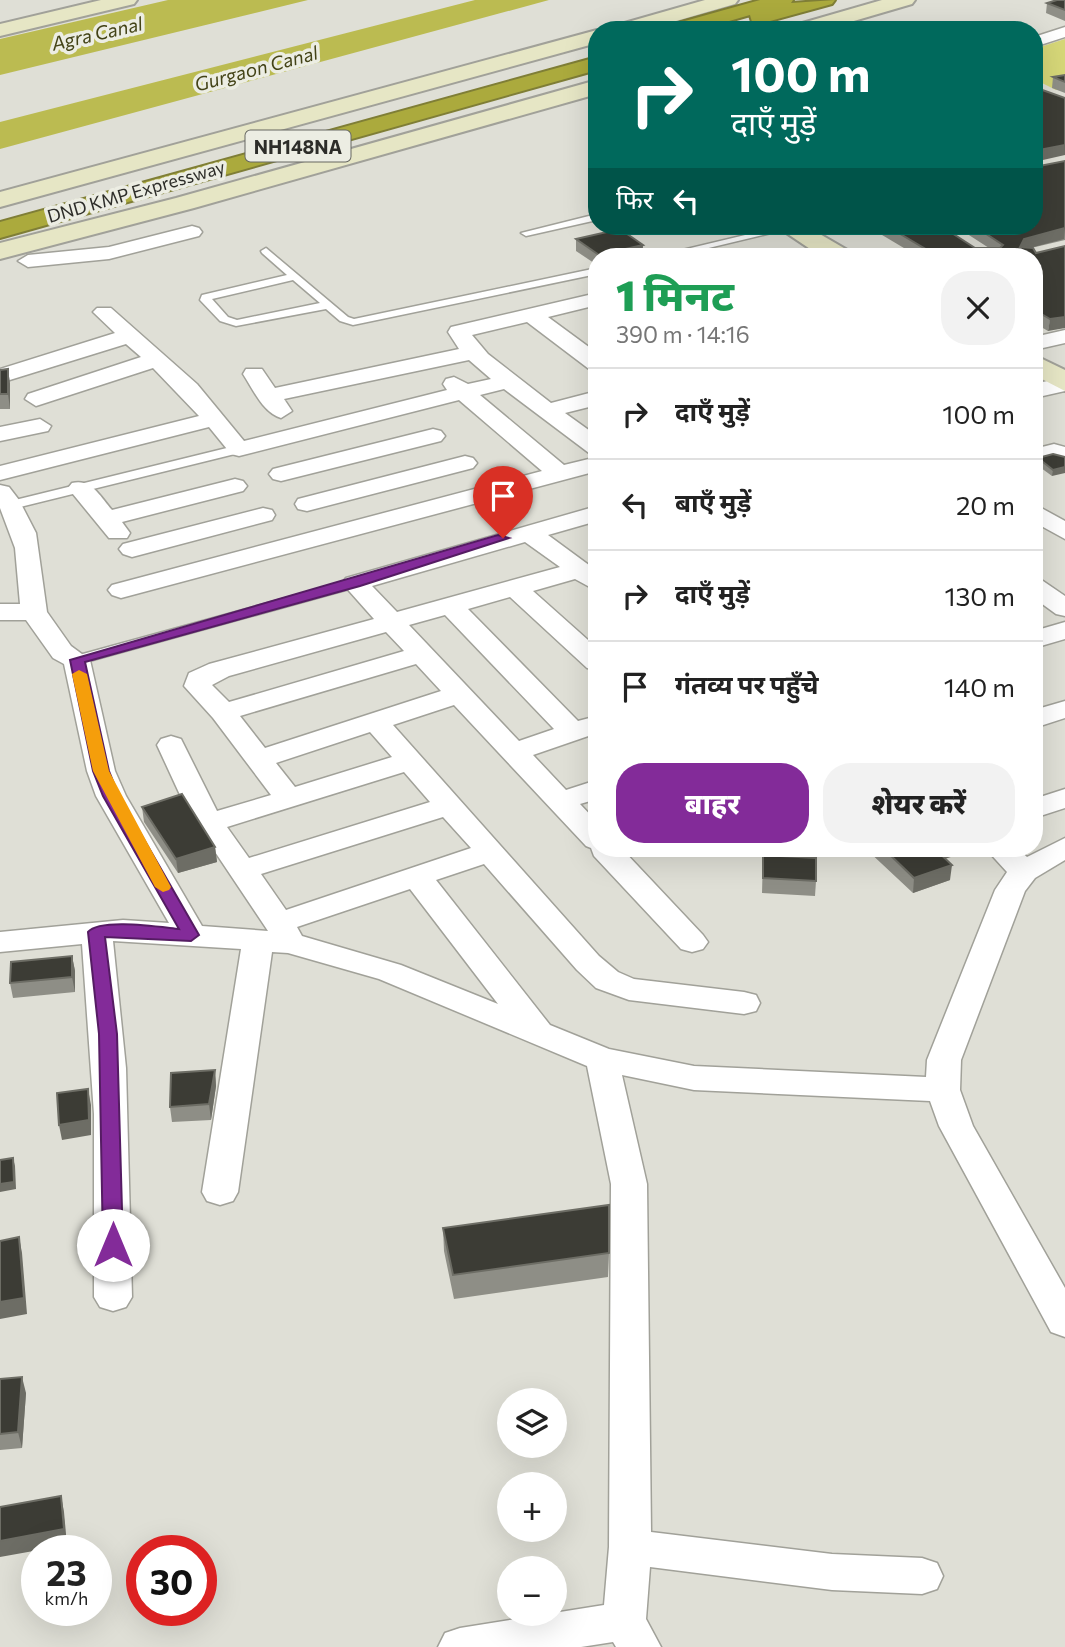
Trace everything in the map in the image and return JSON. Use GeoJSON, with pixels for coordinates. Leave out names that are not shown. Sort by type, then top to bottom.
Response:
{"type":"FeatureCollection","features":[{"type":"Feature","properties":{"kind":"highway"},"geometry":{"type":"LineString","coordinates":[[703,21],[760,3],[783,0]]}},
{"type":"Feature","properties":{"kind":"highway"},"geometry":{"type":"LineString","coordinates":[[750,21],[825,0]]}},
{"type":"Feature","properties":{"kind":"highway","name":"DND KMP Expressway"},"geometry":{"type":"LineString","coordinates":[[0,215],[588,53]]}},
{"type":"Feature","properties":{"kind":"highway","name":"DND KMP Expressway"},"geometry":{"type":"LineString","coordinates":[[2,243],[588,66]]}},
{"type":"Feature","properties":{"kind":"street"},"geometry":{"type":"LineString","coordinates":[[0,30],[127,0]]}},
{"type":"Feature","properties":{"kind":"street"},"geometry":{"type":"LineString","coordinates":[[653,21],[728,0]]}},
{"type":"Feature","properties":{"kind":"street"},"geometry":{"type":"LineString","coordinates":[[831,21],[905,0]]}},
{"type":"Feature","properties":{"kind":"street"},"geometry":{"type":"LineString","coordinates":[[1043,39],[1065,32]]}},
{"type":"Feature","properties":{"kind":"street"},"geometry":{"type":"LineString","coordinates":[[0,200],[588,38]]}},
{"type":"Feature","properties":{"kind":"street"},"geometry":{"type":"LineString","coordinates":[[2,243],[185,203],[588,94]]}},
{"type":"Feature","properties":{"kind":"street"},"geometry":{"type":"LineString","coordinates":[[2,243],[36,266],[109,253],[192,232]]}},
{"type":"Feature","properties":{"kind":"street"},"geometry":{"type":"LineString","coordinates":[[811,235],[828,248]]}},
{"type":"Feature","properties":{"kind":"street"},"geometry":{"type":"LineString","coordinates":[[818,235],[846,248]]}},
{"type":"Feature","properties":{"kind":"street"},"geometry":{"type":"LineString","coordinates":[[588,301],[459,332],[474,352],[588,443]]}},
{"type":"Feature","properties":{"kind":"street"},"geometry":{"type":"LineString","coordinates":[[104,312],[189,389],[239,449],[508,381]]}},
{"type":"Feature","properties":{"kind":"street"},"geometry":{"type":"LineString","coordinates":[[530,314],[587,346]]}},
{"type":"Feature","properties":{"kind":"street"},"geometry":{"type":"LineString","coordinates":[[0,376],[128,336]]}},
{"type":"Feature","properties":{"kind":"street"},"geometry":{"type":"LineString","coordinates":[[1043,342],[1065,336]]}},
{"type":"Feature","properties":{"kind":"street"},"geometry":{"type":"LineString","coordinates":[[268,396],[474,352]]}},
{"type":"Feature","properties":{"kind":"street"},"geometry":{"type":"LineString","coordinates":[[36,399],[154,360]]}},
{"type":"Feature","properties":{"kind":"street"},"geometry":{"type":"LineString","coordinates":[[429,363],[560,474]]}},
{"type":"Feature","properties":{"kind":"street"},"geometry":{"type":"LineString","coordinates":[[254,374],[268,396],[299,433]]}},
{"type":"Feature","properties":{"kind":"street"},"geometry":{"type":"LineString","coordinates":[[549,410],[588,400]]}},
{"type":"Feature","properties":{"kind":"street"},"geometry":{"type":"LineString","coordinates":[[401,408],[498,491]]}},
{"type":"Feature","properties":{"kind":"street"},"geometry":{"type":"LineString","coordinates":[[0,473],[215,419]]}},
{"type":"Feature","properties":{"kind":"street"},"geometry":{"type":"LineString","coordinates":[[0,434],[40,426]]}},
{"type":"Feature","properties":{"kind":"street"},"geometry":{"type":"LineString","coordinates":[[281,474],[433,436]]}},
{"type":"Feature","properties":{"kind":"street"},"geometry":{"type":"LineString","coordinates":[[1043,454],[1054,451],[1065,455]]}},
{"type":"Feature","properties":{"kind":"street"},"geometry":{"type":"LineString","coordinates":[[121,590],[560,474],[588,455]]}},
{"type":"Feature","properties":{"kind":"street"},"geometry":{"type":"LineString","coordinates":[[307,504],[465,463]]}},
{"type":"Feature","properties":{"kind":"street"},"geometry":{"type":"LineString","coordinates":[[106,519],[235,486]]}},
{"type":"Feature","properties":{"kind":"street"},"geometry":{"type":"LineString","coordinates":[[80,488],[158,580]]}},
{"type":"Feature","properties":{"kind":"street"},"geometry":{"type":"LineString","coordinates":[[8,510],[28,540],[34,612],[62,652],[77,660],[101,771],[111,796],[191,935]]}},
{"type":"Feature","properties":{"kind":"street"},"geometry":{"type":"LineString","coordinates":[[132,550],[262,515]]}},
{"type":"Feature","properties":{"kind":"street"},"geometry":{"type":"LineString","coordinates":[[588,515],[355,583],[588,830]]}},
{"type":"Feature","properties":{"kind":"street"},"geometry":{"type":"LineString","coordinates":[[1043,517],[1065,532]]}},
{"type":"Feature","properties":{"kind":"street"},"geometry":{"type":"LineString","coordinates":[[527,531],[588,571]]}},
{"type":"Feature","properties":{"kind":"street"},"geometry":{"type":"LineString","coordinates":[[289,799],[223,712],[198,686],[199,679],[206,674],[516,589],[588,572]]}},
{"type":"Feature","properties":{"kind":"street"},"geometry":{"type":"LineString","coordinates":[[516,589],[588,654]]}},
{"type":"Feature","properties":{"kind":"street"},"geometry":{"type":"LineString","coordinates":[[1043,592],[1065,608]]}},
{"type":"Feature","properties":{"kind":"street"},"geometry":{"type":"LineString","coordinates":[[452,607],[584,728],[514,752]]}},
{"type":"Feature","properties":{"kind":"street"},"geometry":{"type":"LineString","coordinates":[[0,612],[34,612]]}},
{"type":"Feature","properties":{"kind":"street"},"geometry":{"type":"LineString","coordinates":[[1043,637],[1065,630]]}},
{"type":"Feature","properties":{"kind":"street"},"geometry":{"type":"LineString","coordinates":[[223,712],[421,654]]}},
{"type":"Feature","properties":{"kind":"street"},"geometry":{"type":"LineString","coordinates":[[258,759],[460,694]]}},
{"type":"Feature","properties":{"kind":"street"},"geometry":{"type":"LineString","coordinates":[[1043,717],[1065,709]]}},
{"type":"Feature","properties":{"kind":"street"},"geometry":{"type":"LineString","coordinates":[[375,721],[588,963],[607,980],[629,989],[744,1003]]}},
{"type":"Feature","properties":{"kind":"street"},"geometry":{"type":"LineString","coordinates":[[171,745],[185,782],[242,870],[276,935]]}},
{"type":"Feature","properties":{"kind":"street"},"geometry":{"type":"LineString","coordinates":[[212,822],[410,761]]}},
{"type":"Feature","properties":{"kind":"street"},"geometry":{"type":"LineString","coordinates":[[561,801],[588,792]]}},
{"type":"Feature","properties":{"kind":"street"},"geometry":{"type":"LineString","coordinates":[[1043,805],[1065,798]]}},
{"type":"Feature","properties":{"kind":"street"},"geometry":{"type":"LineString","coordinates":[[242,870],[448,806]]}},
{"type":"Feature","properties":{"kind":"street"},"geometry":{"type":"LineString","coordinates":[[1065,847],[1024,871],[1010,890],[969,1002],[944,1060],[943,1090],[956,1126],[1065,1322]]}},
{"type":"Feature","properties":{"kind":"street"},"geometry":{"type":"LineString","coordinates":[[220,1192],[250,980],[276,935],[416,877],[490,852]]}},
{"type":"Feature","properties":{"kind":"street"},"geometry":{"type":"LineString","coordinates":[[612,857],[692,942]]}},
{"type":"Feature","properties":{"kind":"street"},"geometry":{"type":"LineString","coordinates":[[1009,857],[1024,871]]}},
{"type":"Feature","properties":{"kind":"street"},"geometry":{"type":"LineString","coordinates":[[416,877],[538,1032]]}},
{"type":"Feature","properties":{"kind":"street"},"geometry":{"type":"LineString","coordinates":[[0,942],[123,930],[191,935],[276,935],[390,972],[602,1059],[694,1078],[943,1090]]}},
{"type":"Feature","properties":{"kind":"street"},"geometry":{"type":"LineString","coordinates":[[96,932],[110,1060],[113,1297]]}},
{"type":"Feature","properties":{"kind":"street"},"geometry":{"type":"LineString","coordinates":[[460,1647],[632,1634],[629,1184],[602,1059]]}},
{"type":"Feature","properties":{"kind":"street"},"geometry":{"type":"LineString","coordinates":[[630,1547],[832,1572],[922,1576]]}},
{"type":"Feature","properties":{"kind":"lane"},"geometry":{"type":"LineString","coordinates":[[526,233],[588,219]]}},
{"type":"Feature","properties":{"kind":"lane"},"geometry":{"type":"LineString","coordinates":[[700,248],[758,235]]}},
{"type":"Feature","properties":{"kind":"lane"},"geometry":{"type":"LineString","coordinates":[[267,251],[344,319],[362,322],[588,273]]}},
{"type":"Feature","properties":{"kind":"lane"},"geometry":{"type":"LineString","coordinates":[[295,276],[219,291],[206,297],[206,300],[224,318],[236,323],[329,305]]}},
{"type":"Feature","properties":{"kind":"lane"},"geometry":{"type":"LineString","coordinates":[[8,510],[80,488],[239,449]]}},
{"type":"Feature","properties":{"kind":"lane"},"geometry":{"type":"LineString","coordinates":[[77,660],[355,583]]}},
{"type":"Feature","properties":{"kind":"shaded area"},"geometry":{"type":"Polygon","coordinates":[[[1065,39],[1065,88],[1056,90],[1043,84],[1043,46],[1065,39]]]}},
{"type":"Feature","properties":{"kind":"water","name":"Agra Canal"},"geometry":{"type":"Polygon","coordinates":[[[168,0],[308,0],[0,75],[0,39],[168,0]]]}},
{"type":"Feature","properties":{"kind":"water","name":"Gurgaon Canal"},"geometry":{"type":"Polygon","coordinates":[[[475,0],[549,0],[0,149],[0,122],[475,0]]]}},
{"type":"Feature","properties":{"kind":"building"},"geometry":{"type":"Polygon","coordinates":[[[1065,0],[1065,10],[1047,3],[1065,0]]]}},
{"type":"Feature","properties":{"kind":"building"},"geometry":{"type":"Polygon","coordinates":[[[1065,75],[1065,82],[1053,77],[1065,75]]]}},
{"type":"Feature","properties":{"kind":"building"},"geometry":{"type":"Polygon","coordinates":[[[1043,90],[1065,98],[1065,145],[1043,149],[1043,90]]]}},
{"type":"Feature","properties":{"kind":"building"},"geometry":{"type":"Polygon","coordinates":[[[1065,161],[1065,228],[1043,234],[1043,165],[1065,161]]]}},
{"type":"Feature","properties":{"kind":"building"},"geometry":{"type":"Polygon","coordinates":[[[594,235],[629,235],[643,245],[630,248],[589,248],[576,239],[594,235]]]}},
{"type":"Feature","properties":{"kind":"building"},"geometry":{"type":"Polygon","coordinates":[[[902,235],[955,235],[975,248],[924,248],[902,235]]]}},
{"type":"Feature","properties":{"kind":"building"},"geometry":{"type":"Polygon","coordinates":[[[988,235],[1039,235],[1024,239],[1020,247],[1033,248],[1000,248],[1003,245],[988,235]]]}},
{"type":"Feature","properties":{"kind":"building"},"geometry":{"type":"Polygon","coordinates":[[[1065,246],[1065,317],[1050,319],[1043,315],[1043,251],[1065,246]]]}},
{"type":"Feature","properties":{"kind":"building"},"geometry":{"type":"Polygon","coordinates":[[[8,369],[8,394],[0,394],[0,370],[8,369]]]}},
{"type":"Feature","properties":{"kind":"building"},"geometry":{"type":"Polygon","coordinates":[[[1053,454],[1065,457],[1065,467],[1053,470],[1043,462],[1043,457],[1053,454]]]}},
{"type":"Feature","properties":{"kind":"building"},"geometry":{"type":"Polygon","coordinates":[[[182,794],[215,847],[176,859],[142,807],[182,794]]]}},
{"type":"Feature","properties":{"kind":"building"},"geometry":{"type":"Polygon","coordinates":[[[763,857],[816,858],[816,881],[763,878],[763,857]]]}},
{"type":"Feature","properties":{"kind":"building"},"geometry":{"type":"Polygon","coordinates":[[[892,857],[944,857],[952,865],[914,878],[892,857]]]}},
{"type":"Feature","properties":{"kind":"building"},"geometry":{"type":"Polygon","coordinates":[[[72,956],[72,977],[10,983],[11,962],[72,956]]]}},
{"type":"Feature","properties":{"kind":"building"},"geometry":{"type":"Polygon","coordinates":[[[215,1070],[209,1104],[170,1107],[171,1073],[215,1070]]]}},
{"type":"Feature","properties":{"kind":"building"},"geometry":{"type":"Polygon","coordinates":[[[88,1089],[89,1120],[59,1125],[57,1093],[88,1089]]]}},
{"type":"Feature","properties":{"kind":"building"},"geometry":{"type":"Polygon","coordinates":[[[13,1158],[14,1182],[0,1184],[0,1160],[13,1158]]]}},
{"type":"Feature","properties":{"kind":"building"},"geometry":{"type":"Polygon","coordinates":[[[609,1205],[609,1253],[453,1275],[443,1228],[609,1205]]]}},
{"type":"Feature","properties":{"kind":"building"},"geometry":{"type":"Polygon","coordinates":[[[19,1237],[24,1298],[0,1302],[0,1241],[19,1237]]]}},
{"type":"Feature","properties":{"kind":"building"},"geometry":{"type":"Polygon","coordinates":[[[22,1377],[18,1432],[0,1434],[0,1379],[22,1377]]]}},
{"type":"Feature","properties":{"kind":"building"},"geometry":{"type":"Polygon","coordinates":[[[61,1496],[64,1529],[0,1541],[0,1507],[61,1496]]]}},
{"type":"Feature","properties":{"kind":"slow traffic"},"geometry":{"type":"LineString","coordinates":[[79,674],[101,771],[111,796],[163,887]]}},
{"type":"Feature","properties":{"kind":"route"},"geometry":{"type":"LineString","coordinates":[[113,1245],[113,1140],[108,1034],[96,932],[123,930],[191,935],[111,796],[101,771],[77,660],[87,655],[355,583],[503,538]]}}]}
